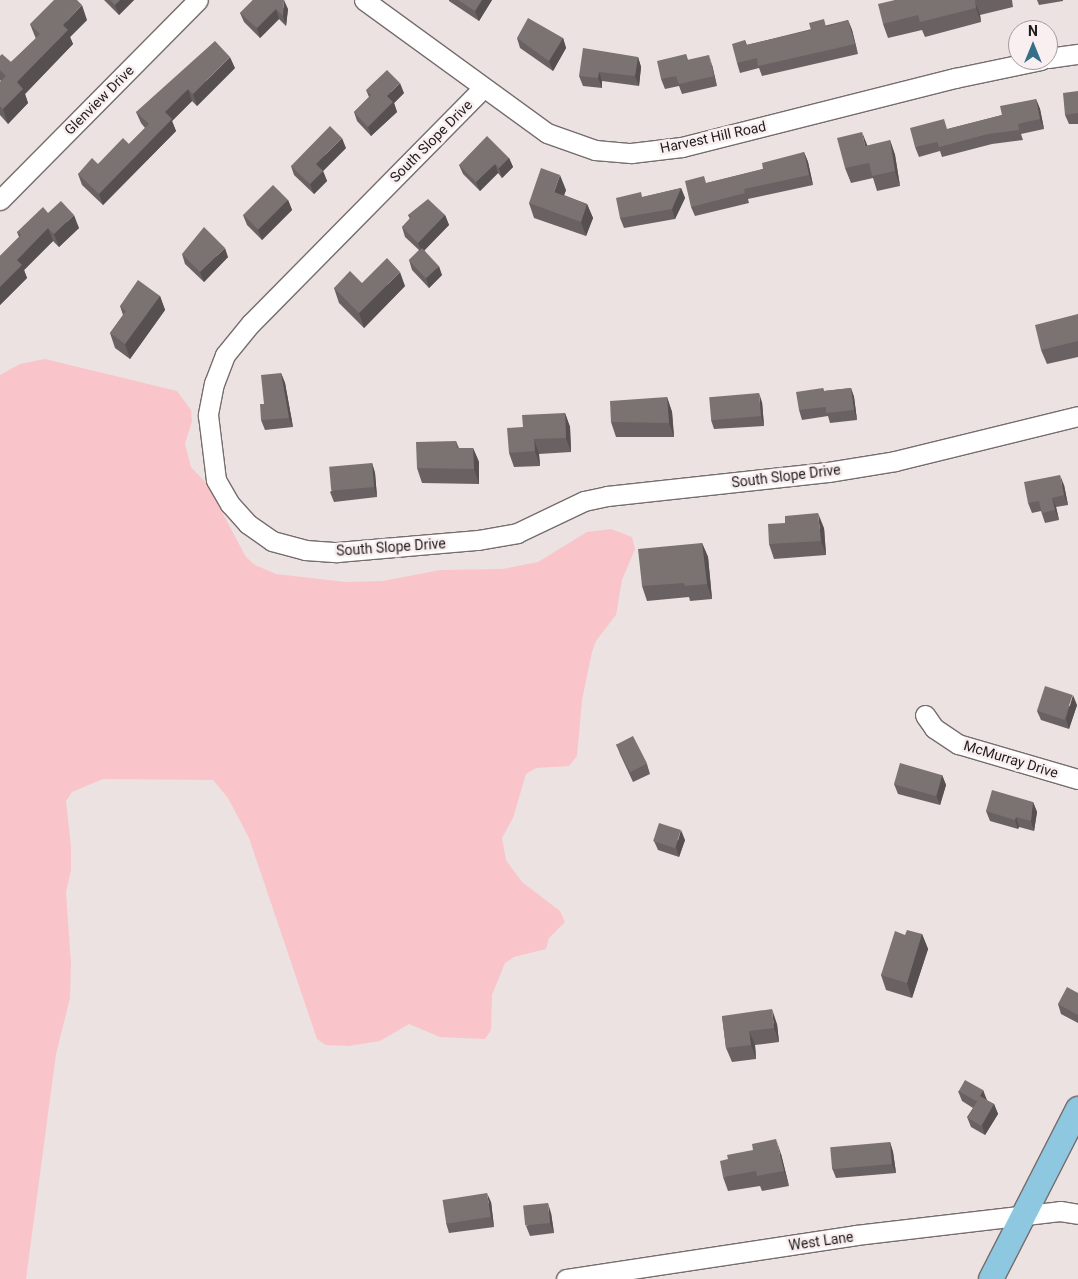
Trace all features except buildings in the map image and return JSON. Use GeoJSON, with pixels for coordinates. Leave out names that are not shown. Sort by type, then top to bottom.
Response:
{"type":"FeatureCollection","features":[{"type":"Feature","properties":{"kind":"main road"},"geometry":{"type":"LineString","coordinates":[[991,1279],[1078,1108]]}},
{"type":"Feature","properties":{"kind":"street","name":"Glenview Drive"},"geometry":{"type":"LineString","coordinates":[[0,200],[198,0]]}},
{"type":"Feature","properties":{"kind":"street","name":"Harvest Hill Road"},"geometry":{"type":"LineString","coordinates":[[364,0],[444,55],[482,88],[547,133],[595,150],[631,153],[682,147],[955,78],[1008,67]]}},
{"type":"Feature","properties":{"kind":"street"},"geometry":{"type":"LineString","coordinates":[[1058,57],[1078,54]]}},
{"type":"Feature","properties":{"kind":"street","name":"South Slope Drive"},"geometry":{"type":"LineString","coordinates":[[482,88],[251,323],[225,355],[214,383],[208,415],[216,480],[230,504],[248,524],[272,541],[305,550],[337,552],[478,540],[518,533],[584,501],[607,496],[828,472],[895,462],[1078,416]]}},
{"type":"Feature","properties":{"kind":"street","name":"McMurray Drive"},"geometry":{"type":"LineString","coordinates":[[925,714],[934,728],[958,744],[1078,779]]}},
{"type":"Feature","properties":{"kind":"street","name":"West Lane"},"geometry":{"type":"LineString","coordinates":[[566,1279],[856,1235],[1060,1211],[1078,1214]]}},
{"type":"Feature","properties":{"kind":"shaded area"},"geometry":{"type":"Polygon","coordinates":[[[45,359],[177,391],[191,410],[192,421],[185,444],[191,467],[207,484],[246,557],[255,565],[276,574],[346,582],[383,581],[440,570],[502,569],[538,562],[587,532],[611,529],[632,537],[635,549],[622,580],[616,615],[596,641],[592,652],[582,700],[577,756],[569,766],[536,768],[526,774],[513,818],[502,838],[506,860],[522,882],[560,911],[565,922],[549,938],[546,949],[514,957],[505,963],[492,995],[491,1030],[485,1039],[440,1037],[409,1024],[380,1041],[348,1046],[326,1045],[317,1039],[249,838],[228,798],[213,780],[103,779],[72,792],[66,801],[71,846],[71,870],[66,892],[71,964],[70,998],[56,1054],[26,1279],[0,1279],[0,375],[20,364],[45,359]]]}}]}
